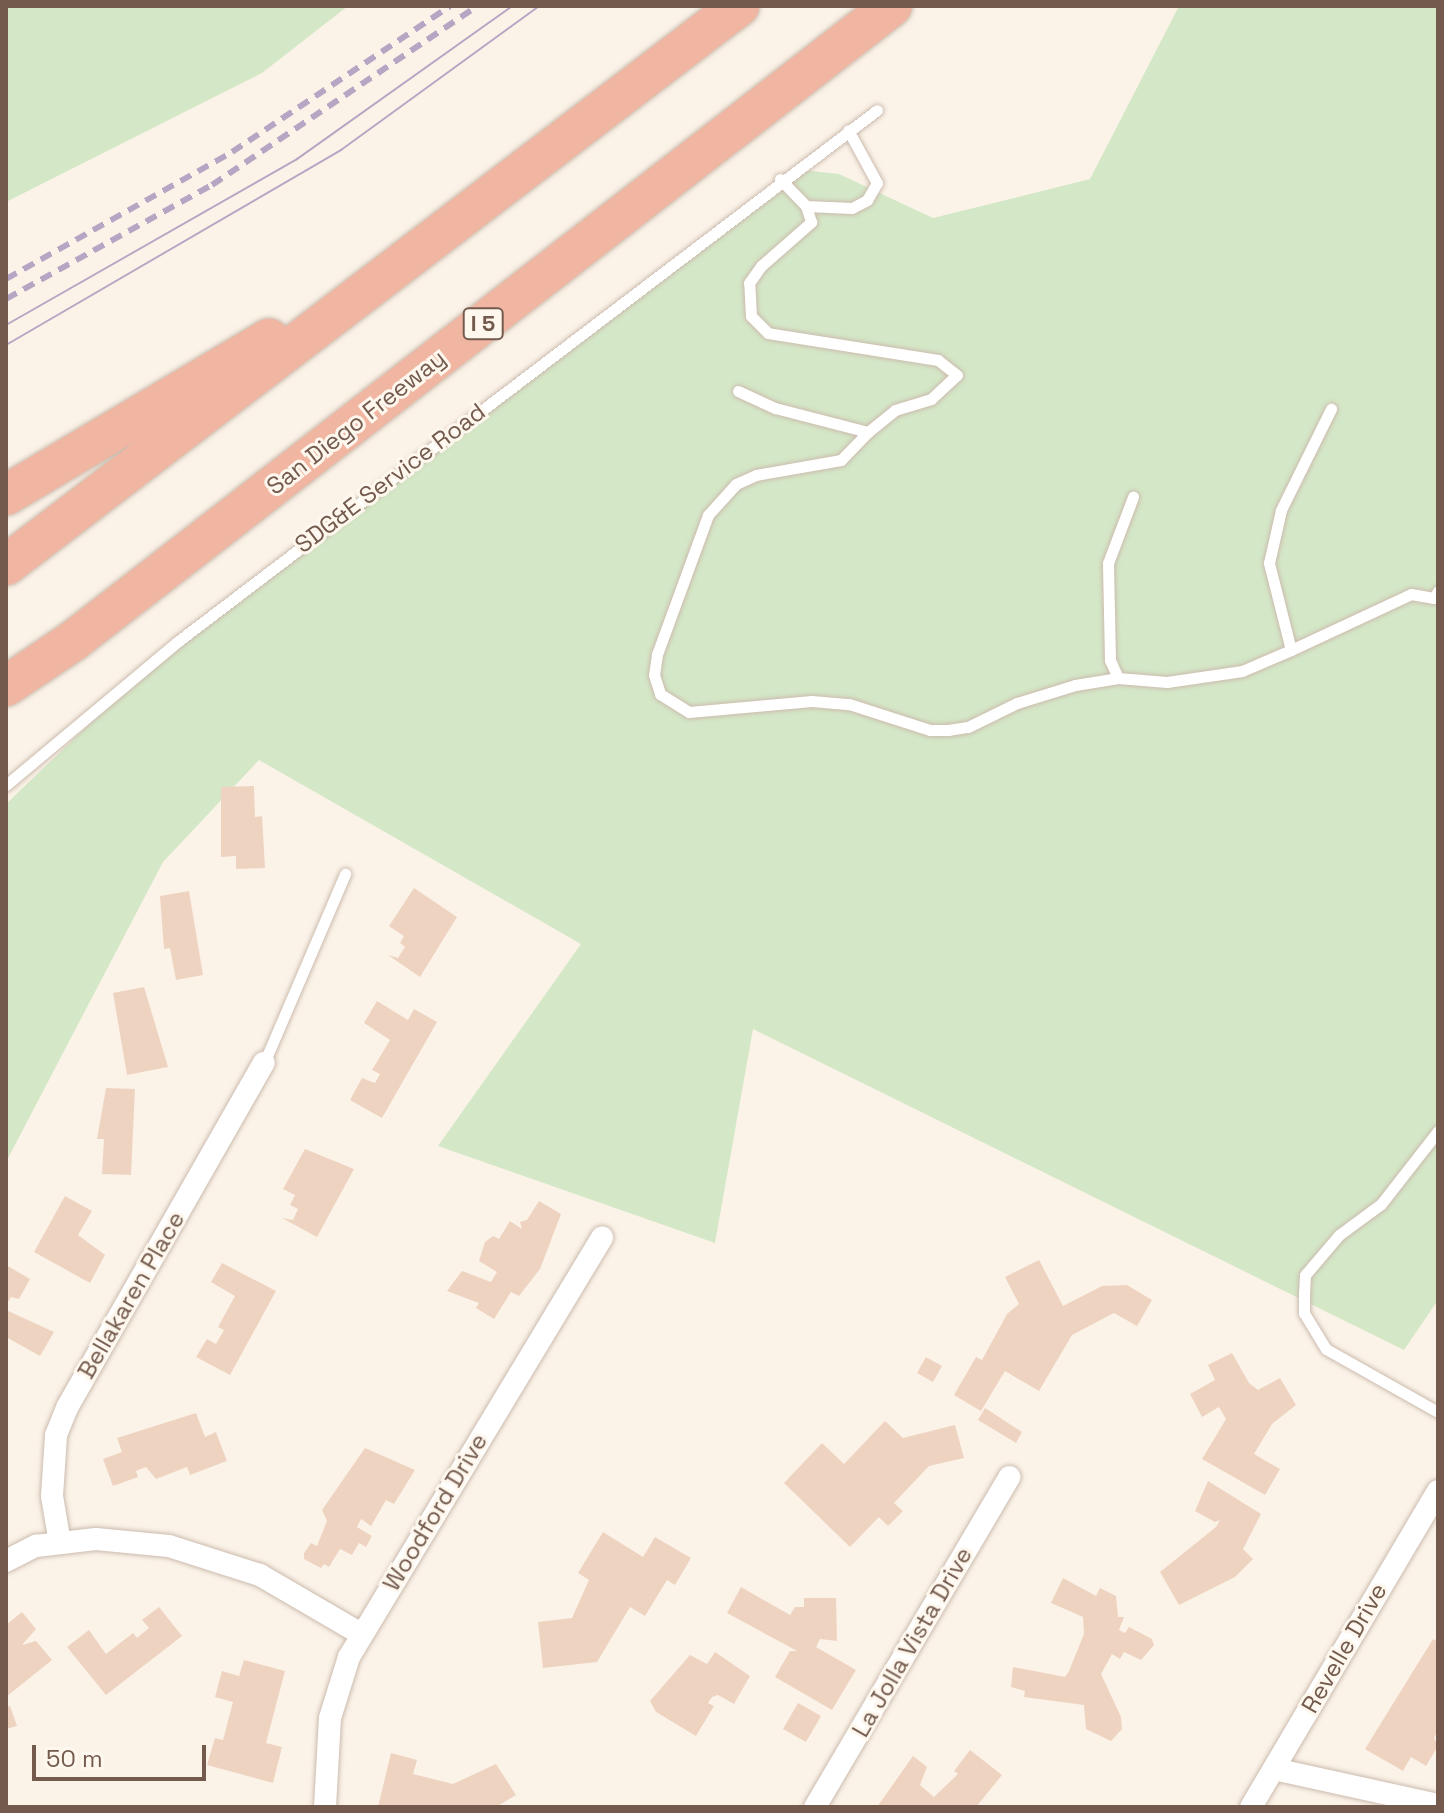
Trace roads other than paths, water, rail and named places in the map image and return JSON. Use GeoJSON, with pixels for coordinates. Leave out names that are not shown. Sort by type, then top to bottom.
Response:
{"type":"FeatureCollection","features":[{"type":"Feature","properties":{"kind":"highway"},"geometry":{"type":"LineString","coordinates":[[6,565],[739,6]]}},
{"type":"Feature","properties":{"kind":"highway","name":"San Diego Freeway"},"geometry":{"type":"LineString","coordinates":[[6,686],[73,641],[892,6]]}},
{"type":"Feature","properties":{"kind":"highway"},"geometry":{"type":"LineString","coordinates":[[6,495],[259,346],[625,94]]}},
{"type":"Feature","properties":{"kind":"highway"},"geometry":{"type":"LineString","coordinates":[[6,712],[73,641]]}},
{"type":"Feature","properties":{"kind":"street","name":"Bellakaren Place"},"geometry":{"type":"LineString","coordinates":[[60,1543],[52,1496],[56,1435],[68,1406],[264,1063]]}},
{"type":"Feature","properties":{"kind":"street","name":"Woodford Drive"},"geometry":{"type":"LineString","coordinates":[[325,1807],[330,1718],[361,1634],[602,1237]]}},
{"type":"Feature","properties":{"kind":"street","name":"La Jolla Vista Drive"},"geometry":{"type":"LineString","coordinates":[[815,1807],[1009,1477]]}},
{"type":"Feature","properties":{"kind":"street","name":"Revelle Drive"},"geometry":{"type":"LineString","coordinates":[[1251,1807],[1438,1491]]}},
{"type":"Feature","properties":{"kind":"street"},"geometry":{"type":"LineString","coordinates":[[6,1561],[36,1546],[96,1539],[169,1546],[260,1575],[361,1634]]}},
{"type":"Feature","properties":{"kind":"street"},"geometry":{"type":"LineString","coordinates":[[1274,1769],[1438,1805]]}},
{"type":"Feature","properties":{"kind":"lane","name":"SDG&E Service Road"},"geometry":{"type":"LineString","coordinates":[[6,785],[177,642],[780,179],[877,110]]}},
{"type":"Feature","properties":{"kind":"lane"},"geometry":{"type":"LineString","coordinates":[[806,206],[852,208],[867,200],[877,183],[848,130]]}},
{"type":"Feature","properties":{"kind":"lane"},"geometry":{"type":"LineString","coordinates":[[780,179],[806,206],[811,222],[761,266],[749,283],[751,316],[768,333],[938,360],[957,375],[931,399],[895,410],[841,460],[756,475],[736,484],[708,515],[657,654],[654,675],[660,694],[689,712],[812,701],[849,704],[930,730],[948,730],[968,727],[1017,703],[1075,685],[1118,678],[1167,682],[1242,671],[1411,594],[1437,597]]}},
{"type":"Feature","properties":{"kind":"lane"},"geometry":{"type":"LineString","coordinates":[[738,391],[775,408],[868,432]]}},
{"type":"Feature","properties":{"kind":"lane"},"geometry":{"type":"LineString","coordinates":[[1291,650],[1269,563],[1281,510],[1331,409]]}},
{"type":"Feature","properties":{"kind":"lane"},"geometry":{"type":"LineString","coordinates":[[1118,678],[1110,660],[1108,563],[1133,497]]}},
{"type":"Feature","properties":{"kind":"lane"},"geometry":{"type":"LineString","coordinates":[[264,1063],[345,874]]}},
{"type":"Feature","properties":{"kind":"lane"},"geometry":{"type":"LineString","coordinates":[[1438,1131],[1381,1204],[1339,1235],[1305,1275],[1304,1294],[1304,1313],[1326,1349],[1438,1412]]}},
{"type":"Feature","properties":{"kind":"tram line"},"geometry":{"type":"LineString","coordinates":[[6,325],[297,159],[512,6]]}},
{"type":"Feature","properties":{"kind":"tram line"},"geometry":{"type":"LineString","coordinates":[[6,345],[341,150],[539,6]]}},
{"type":"Feature","properties":{"kind":"railway"},"geometry":{"type":"LineString","coordinates":[[6,279],[232,152],[450,6]]}},
{"type":"Feature","properties":{"kind":"railway"},"geometry":{"type":"LineString","coordinates":[[6,299],[212,185],[477,6]]}}]}
